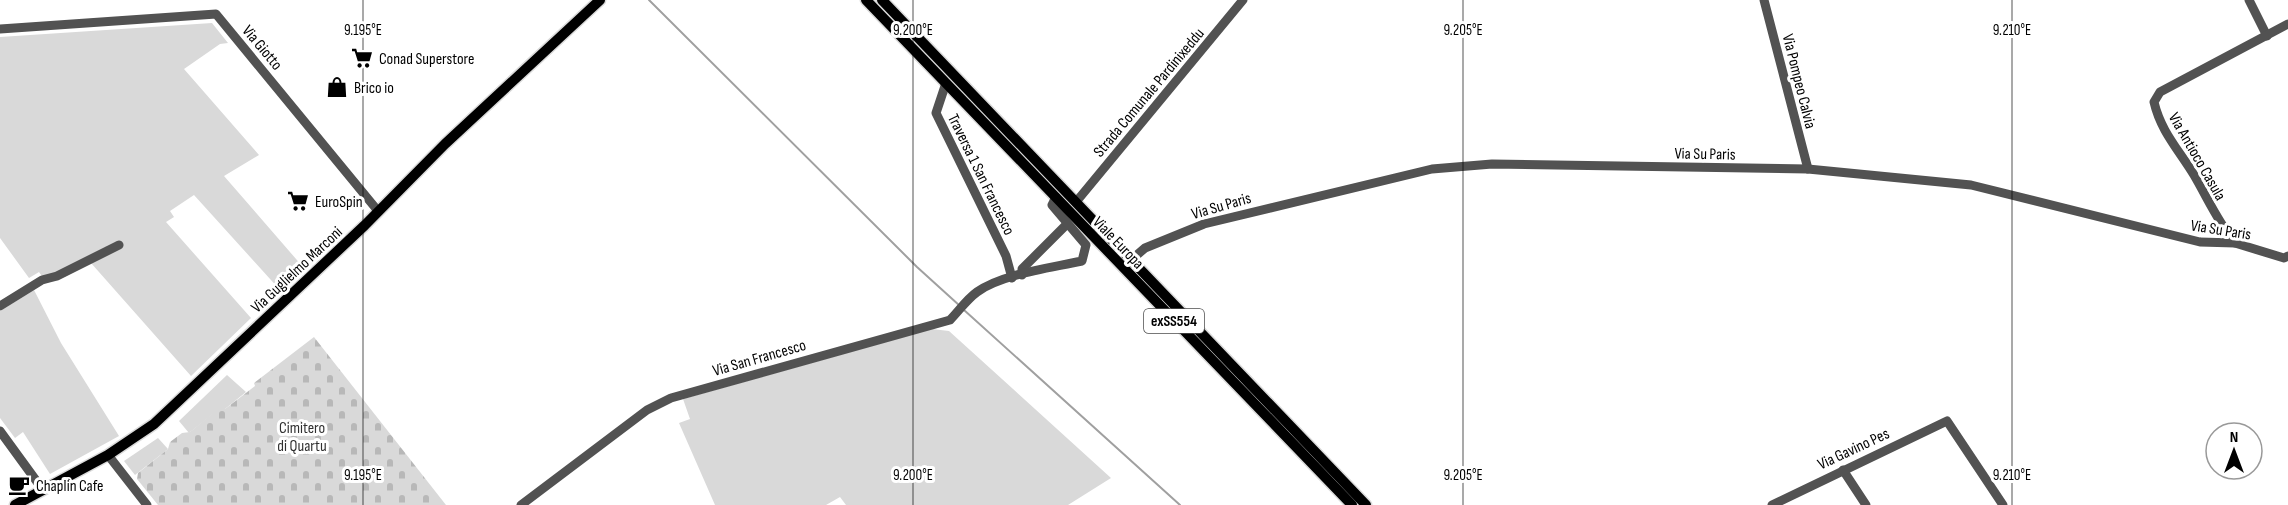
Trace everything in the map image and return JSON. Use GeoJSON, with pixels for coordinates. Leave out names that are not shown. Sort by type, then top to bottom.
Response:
{"type":"FeatureCollection","features":[{"type":"Feature","properties":{"kind":"main road","name":"Via Guglielmo Marconi"},"geometry":{"type":"LineString","coordinates":[[15,505],[108,454],[158,420],[378,211],[445,144],[600,0]]}},
{"type":"Feature","properties":{"kind":"main road","name":"Viale Europa"},"geometry":{"type":"LineString","coordinates":[[866,0],[1352,505]]}},
{"type":"Feature","properties":{"kind":"main road","name":"Viale Europa"},"geometry":{"type":"LineString","coordinates":[[882,0],[1366,505]]}},
{"type":"Feature","properties":{"kind":"street","name":"Strada Comunale Pardinixeddu"},"geometry":{"type":"LineString","coordinates":[[1076,202],[1243,0]]}},
{"type":"Feature","properties":{"kind":"street","name":"Via Pompeo Calvia"},"geometry":{"type":"LineString","coordinates":[[1764,0],[1808,169]]}},
{"type":"Feature","properties":{"kind":"street"},"geometry":{"type":"LineString","coordinates":[[2249,0],[2267,36]]}},
{"type":"Feature","properties":{"kind":"street","name":"Via Giotto"},"geometry":{"type":"LineString","coordinates":[[0,29],[216,14],[378,211]]}},
{"type":"Feature","properties":{"kind":"street","name":"Via Antioco Casula"},"geometry":{"type":"LineString","coordinates":[[2235,243],[2218,222],[2193,173],[2163,130],[2154,102],[2160,92],[2288,24]]}},
{"type":"Feature","properties":{"kind":"street","name":"Traversa 1 San Francesco"},"geometry":{"type":"LineString","coordinates":[[945,83],[936,113],[1017,277]]}},
{"type":"Feature","properties":{"kind":"street","name":"Via Su Paris"},"geometry":{"type":"LineString","coordinates":[[1131,260],[1146,248],[1204,224],[1432,169],[1492,164],[1808,169],[1971,185],[2200,242],[2235,243],[2286,257]]}},
{"type":"Feature","properties":{"kind":"street","name":"Via San Francesco"},"geometry":{"type":"LineString","coordinates":[[521,505],[647,410],[671,398],[950,320],[978,291],[1017,277],[1082,261],[1086,245],[1052,205],[1056,198]]}},
{"type":"Feature","properties":{"kind":"street"},"geometry":{"type":"LineString","coordinates":[[1017,277],[1022,269],[1067,224]]}},
{"type":"Feature","properties":{"kind":"street"},"geometry":{"type":"LineString","coordinates":[[0,306],[42,280],[57,276],[119,245]]}},
{"type":"Feature","properties":{"kind":"street","name":"Via Gavino Pes"},"geometry":{"type":"LineString","coordinates":[[1772,505],[1947,421],[2003,505]]}},
{"type":"Feature","properties":{"kind":"street"},"geometry":{"type":"LineString","coordinates":[[0,431],[43,490]]}},
{"type":"Feature","properties":{"kind":"street"},"geometry":{"type":"LineString","coordinates":[[108,454],[147,505]]}},
{"type":"Feature","properties":{"kind":"street"},"geometry":{"type":"LineString","coordinates":[[1843,470],[1866,505]]}},
{"type":"Feature","properties":{"kind":"green space"},"geometry":{"type":"Polygon","coordinates":[[[212,23],[228,43],[220,44],[184,69],[259,155],[224,176],[303,267],[280,290],[194,195],[170,211],[174,217],[166,222],[251,318],[191,376],[91,263],[57,281],[46,282],[39,272],[29,278],[0,238],[0,37],[212,23]]]}},
{"type":"Feature","properties":{"kind":"green space"},"geometry":{"type":"Polygon","coordinates":[[[34,290],[61,343],[119,436],[50,474],[23,432],[15,438],[0,418],[0,311],[34,290]]]}},
{"type":"Feature","properties":{"kind":"green space"},"geometry":{"type":"Polygon","coordinates":[[[932,329],[949,331],[1111,478],[1068,505],[846,505],[840,497],[826,505],[715,505],[679,423],[690,419],[683,399],[932,329]]]}},
{"type":"Feature","properties":{"kind":"green space","name":"Cimitero di Quartu"},"geometry":{"type":"Polygon","coordinates":[[[314,337],[446,505],[158,505],[137,479],[138,473],[168,449],[170,442],[182,433],[190,432],[219,408],[225,409],[255,386],[254,383],[314,337]]]}},
{"type":"Feature","properties":{"kind":"green space"},"geometry":{"type":"Polygon","coordinates":[[[227,375],[246,392],[225,409],[219,409],[189,433],[179,421],[227,375]]]}},
{"type":"Feature","properties":{"kind":"green space"},"geometry":{"type":"Polygon","coordinates":[[[158,438],[168,449],[135,475],[124,461],[158,438]]]}},
{"type":"Feature","properties":{"kind":"waterway"},"geometry":{"type":"LineString","coordinates":[[649,0],[917,267],[960,306]]}},
{"type":"Feature","properties":{"kind":"waterway"},"geometry":{"type":"LineString","coordinates":[[964,310],[1180,505]]}},
{"type":"Feature","properties":{"kind":"place","name":"Conad Superstore"},"geometry":{"type":"Point","coordinates":[362,58]}},
{"type":"Feature","properties":{"kind":"place","name":"Brico io"},"geometry":{"type":"Point","coordinates":[337,87]}},
{"type":"Feature","properties":{"kind":"place","name":"EuroSpin"},"geometry":{"type":"Point","coordinates":[298,201]}},
{"type":"Feature","properties":{"kind":"place","name":"Chaplin Cafe"},"geometry":{"type":"Point","coordinates":[19,485]}}]}
